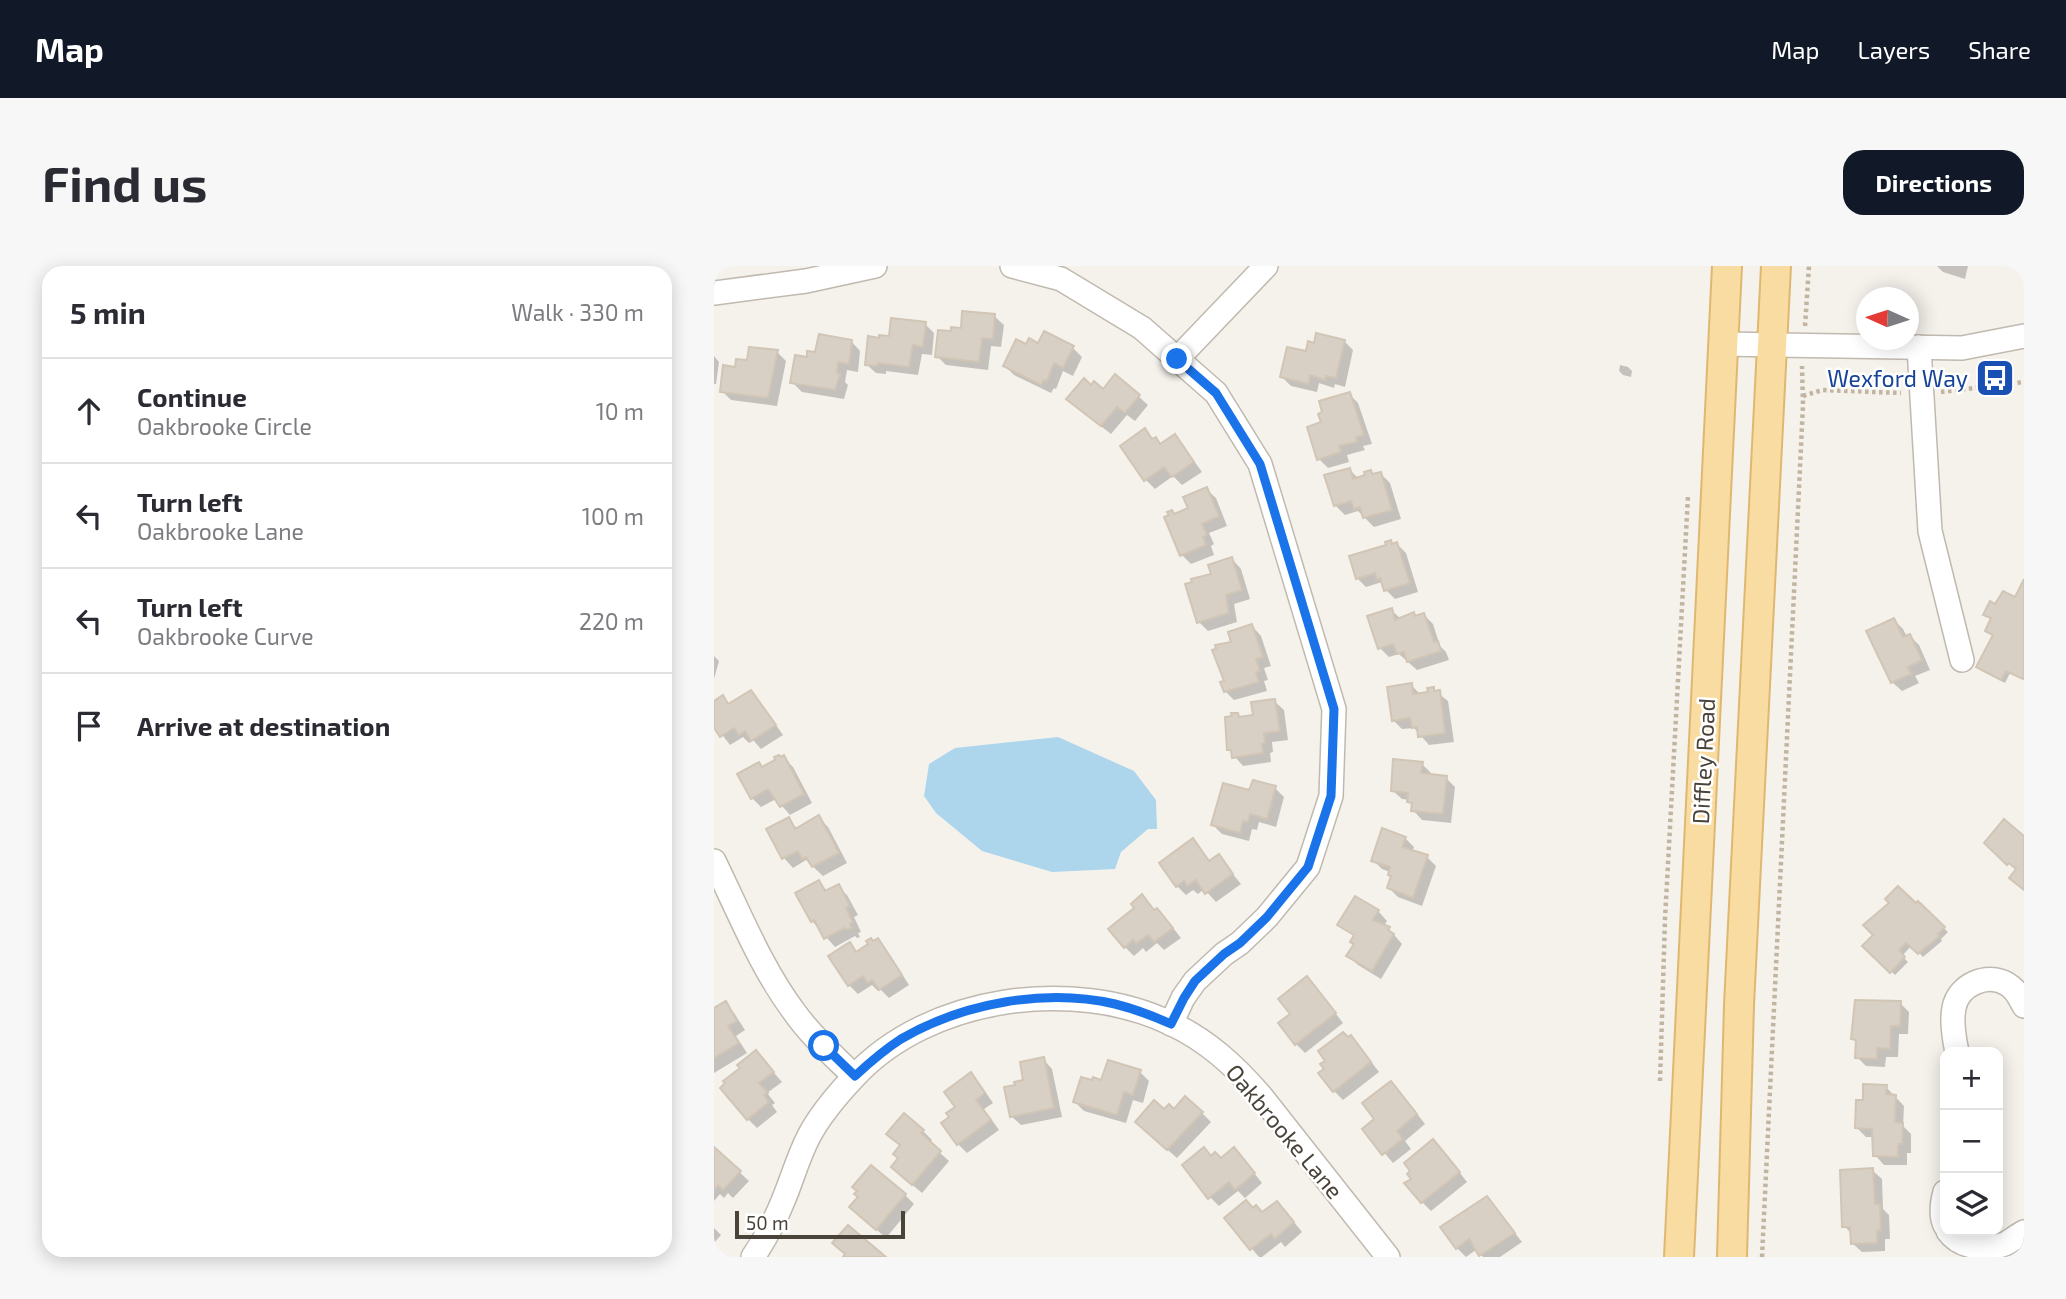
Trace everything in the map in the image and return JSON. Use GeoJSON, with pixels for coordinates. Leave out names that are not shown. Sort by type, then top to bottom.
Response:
{"type":"FeatureCollection","features":[{"type":"Feature","properties":{"kind":"main road","name":"Diffley Road"},"geometry":{"type":"LineString","coordinates":[[1679,1257],[1727,266]]}},
{"type":"Feature","properties":{"kind":"main road"},"geometry":{"type":"LineString","coordinates":[[1732,1257],[1739,1005],[1776,266]]}},
{"type":"Feature","properties":{"kind":"street"},"geometry":{"type":"LineString","coordinates":[[714,293],[806,281],[875,266]]}},
{"type":"Feature","properties":{"kind":"street"},"geometry":{"type":"LineString","coordinates":[[1012,266],[1061,279],[1142,328],[1216,393],[1260,464],[1334,709],[1331,796],[1308,867],[1267,917],[1195,981],[1171,1024]]}},
{"type":"Feature","properties":{"kind":"street"},"geometry":{"type":"LineString","coordinates":[[1177,359],[1266,266]]}},
{"type":"Feature","properties":{"kind":"street"},"geometry":{"type":"LineString","coordinates":[[1962,660],[1930,531],[1919,347],[1962,348],[2024,336]]}},
{"type":"Feature","properties":{"kind":"street"},"geometry":{"type":"LineString","coordinates":[[1723,344],[1856,346]]}},
{"type":"Feature","properties":{"kind":"street"},"geometry":{"type":"LineString","coordinates":[[714,861],[768,971],[793,1011],[807,1030],[855,1076]]}},
{"type":"Feature","properties":{"kind":"street"},"geometry":{"type":"LineString","coordinates":[[1956,1047],[1954,1005],[1963,991],[1977,981],[1991,979],[2005,983],[2017,992],[2024,1006]]}},
{"type":"Feature","properties":{"kind":"street","name":"Oakbrooke Lane"},"geometry":{"type":"LineString","coordinates":[[753,1257],[769,1233],[809,1136],[818,1121],[855,1076],[884,1051],[935,1022],[990,1006],[1054,998],[1094,1000],[1133,1009],[1171,1024],[1212,1049],[1242,1074],[1388,1257]]}},
{"type":"Feature","properties":{"kind":"street"},"geometry":{"type":"LineString","coordinates":[[1953,1236],[1976,1248],[2005,1244],[2024,1231]]}},
{"type":"Feature","properties":{"kind":"path"},"geometry":{"type":"LineString","coordinates":[[1762,1257],[1803,405],[1802,345],[1809,266]]}},
{"type":"Feature","properties":{"kind":"path"},"geometry":{"type":"LineString","coordinates":[[1660,1082],[1665,919],[1689,491]]}},
{"type":"Feature","properties":{"kind":"water"},"geometry":{"type":"Polygon","coordinates":[[[1058,737],[1134,771],[1156,800],[1157,829],[1148,829],[1121,852],[1115,869],[1052,872],[982,851],[936,813],[924,796],[929,764],[955,748],[1058,737]]]}},
{"type":"Feature","properties":{"kind":"building"},"geometry":{"type":"Polygon","coordinates":[[[962,311],[995,314],[993,339],[982,338],[979,362],[935,357],[938,330],[951,331],[951,327],[961,328],[962,311]]]}},
{"type":"Feature","properties":{"kind":"building"},"geometry":{"type":"Polygon","coordinates":[[[891,318],[926,322],[923,347],[913,345],[909,367],[878,363],[877,366],[865,365],[868,336],[889,336],[891,318]]]}},
{"type":"Feature","properties":{"kind":"building"},"geometry":{"type":"Polygon","coordinates":[[[1044,331],[1074,346],[1063,368],[1054,363],[1047,381],[1044,380],[1041,385],[1003,366],[1016,339],[1026,344],[1029,338],[1038,343],[1044,331]]]}},
{"type":"Feature","properties":{"kind":"building"},"geometry":{"type":"Polygon","coordinates":[[[1316,333],[1345,340],[1336,378],[1326,376],[1325,380],[1310,375],[1309,384],[1280,377],[1287,347],[1306,351],[1308,341],[1314,343],[1316,333]]]}},
{"type":"Feature","properties":{"kind":"building"},"geometry":{"type":"Polygon","coordinates":[[[819,334],[852,340],[849,364],[838,362],[837,373],[840,374],[835,390],[790,383],[795,355],[807,357],[807,351],[815,352],[819,334]]]}},
{"type":"Feature","properties":{"kind":"building"},"geometry":{"type":"Polygon","coordinates":[[[749,347],[778,350],[768,398],[720,392],[723,365],[735,367],[736,359],[747,360],[749,347]]]}},
{"type":"Feature","properties":{"kind":"building"},"geometry":{"type":"Polygon","coordinates":[[[1115,374],[1140,395],[1125,413],[1117,407],[1101,426],[1066,399],[1084,378],[1091,385],[1094,381],[1103,389],[1115,374]]]}},
{"type":"Feature","properties":{"kind":"building"},"geometry":{"type":"Polygon","coordinates":[[[1350,392],[1364,435],[1356,437],[1357,442],[1339,446],[1341,452],[1317,460],[1307,427],[1321,422],[1318,414],[1322,412],[1319,401],[1350,392]]]}},
{"type":"Feature","properties":{"kind":"building"},"geometry":{"type":"Polygon","coordinates":[[[1145,428],[1152,439],[1156,437],[1160,444],[1175,434],[1194,462],[1172,477],[1164,467],[1144,481],[1120,446],[1145,428]]]}},
{"type":"Feature","properties":{"kind":"building"},"geometry":{"type":"Polygon","coordinates":[[[1350,468],[1353,479],[1371,470],[1372,474],[1381,472],[1392,510],[1363,518],[1360,507],[1354,510],[1351,501],[1334,506],[1324,475],[1350,468]]]}},
{"type":"Feature","properties":{"kind":"building"},"geometry":{"type":"Polygon","coordinates":[[[1207,487],[1219,516],[1202,524],[1207,535],[1203,537],[1206,545],[1180,556],[1164,517],[1172,510],[1174,514],[1188,508],[1183,497],[1207,487]]]}},
{"type":"Feature","properties":{"kind":"building"},"geometry":{"type":"Polygon","coordinates":[[[1391,540],[1392,544],[1397,542],[1410,583],[1384,591],[1380,578],[1377,580],[1375,573],[1356,579],[1349,556],[1386,545],[1385,542],[1391,540]]]}},
{"type":"Feature","properties":{"kind":"building"},"geometry":{"type":"Polygon","coordinates":[[[1232,557],[1242,590],[1226,595],[1229,613],[1197,623],[1185,584],[1192,582],[1191,579],[1211,574],[1208,565],[1232,557]]]}},
{"type":"Feature","properties":{"kind":"building"},"geometry":{"type":"Polygon","coordinates":[[[2024,579],[2024,677],[2023,679],[2006,671],[2001,680],[1976,667],[1993,635],[1985,631],[1991,618],[1983,615],[1990,601],[1995,604],[2003,591],[2015,597],[2024,579]]]}},
{"type":"Feature","properties":{"kind":"building"},"geometry":{"type":"Polygon","coordinates":[[[1392,608],[1395,620],[1414,612],[1415,616],[1424,613],[1434,642],[1438,641],[1441,651],[1407,662],[1404,652],[1397,654],[1393,644],[1378,649],[1367,616],[1392,608]]]}},
{"type":"Feature","properties":{"kind":"building"},"geometry":{"type":"Polygon","coordinates":[[[1894,618],[1903,637],[1910,634],[1922,660],[1908,667],[1911,674],[1891,683],[1866,631],[1894,618]]]}},
{"type":"Feature","properties":{"kind":"building"},"geometry":{"type":"Polygon","coordinates":[[[1252,624],[1263,657],[1256,659],[1260,671],[1256,672],[1259,682],[1224,692],[1220,682],[1224,681],[1212,650],[1216,649],[1215,645],[1231,642],[1228,632],[1252,624]]]}},
{"type":"Feature","properties":{"kind":"building"},"geometry":{"type":"Polygon","coordinates":[[[1412,683],[1413,694],[1428,692],[1427,688],[1440,690],[1445,733],[1418,737],[1417,727],[1412,728],[1410,718],[1392,721],[1387,687],[1412,683]]]}},
{"type":"Feature","properties":{"kind":"building"},"geometry":{"type":"Polygon","coordinates":[[[751,690],[776,725],[751,741],[745,731],[739,735],[734,728],[720,737],[714,728],[714,701],[723,695],[728,704],[751,690]]]}},
{"type":"Feature","properties":{"kind":"building"},"geometry":{"type":"Polygon","coordinates":[[[1275,699],[1280,731],[1264,733],[1263,753],[1232,758],[1231,750],[1227,750],[1225,717],[1232,716],[1231,713],[1238,713],[1239,717],[1253,715],[1251,702],[1275,699]]]}},
{"type":"Feature","properties":{"kind":"building"},"geometry":{"type":"Polygon","coordinates":[[[779,755],[784,755],[804,794],[780,807],[768,789],[751,799],[737,774],[759,762],[762,767],[779,755]]]}},
{"type":"Feature","properties":{"kind":"building"},"geometry":{"type":"Polygon","coordinates":[[[1393,759],[1423,762],[1421,773],[1447,776],[1443,814],[1411,811],[1412,803],[1407,802],[1408,793],[1391,791],[1393,759]]]}},
{"type":"Feature","properties":{"kind":"building"},"geometry":{"type":"Polygon","coordinates":[[[1253,780],[1276,786],[1267,819],[1250,814],[1248,822],[1243,821],[1240,833],[1211,825],[1223,783],[1249,790],[1253,780]]]}},
{"type":"Feature","properties":{"kind":"building"},"geometry":{"type":"Polygon","coordinates":[[[819,815],[839,853],[812,867],[806,857],[802,859],[798,851],[782,859],[766,829],[789,817],[795,829],[819,815]]]}},
{"type":"Feature","properties":{"kind":"building"},"geometry":{"type":"Polygon","coordinates":[[[2004,819],[2024,836],[2024,890],[2009,878],[2016,869],[2009,863],[2007,865],[1984,843],[2004,819]]]}},
{"type":"Feature","properties":{"kind":"building"},"geometry":{"type":"Polygon","coordinates":[[[1382,828],[1406,837],[1402,847],[1428,855],[1413,898],[1387,888],[1391,876],[1388,875],[1390,867],[1371,861],[1382,828]]]}},
{"type":"Feature","properties":{"kind":"building"},"geometry":{"type":"Polygon","coordinates":[[[1193,838],[1209,861],[1219,854],[1233,874],[1205,894],[1196,880],[1187,886],[1184,881],[1176,887],[1159,863],[1193,838]]]}},
{"type":"Feature","properties":{"kind":"building"},"geometry":{"type":"Polygon","coordinates":[[[819,880],[825,891],[839,884],[850,906],[846,908],[853,922],[850,924],[852,928],[845,928],[824,939],[795,893],[819,880]]]}},
{"type":"Feature","properties":{"kind":"building"},"geometry":{"type":"Polygon","coordinates":[[[1898,886],[1945,927],[1938,934],[1940,936],[1918,954],[1906,943],[1899,950],[1905,957],[1890,973],[1862,946],[1873,935],[1863,925],[1889,903],[1885,899],[1898,886]]]}},
{"type":"Feature","properties":{"kind":"building"},"geometry":{"type":"Polygon","coordinates":[[[1142,894],[1173,928],[1154,942],[1148,935],[1136,944],[1133,940],[1124,948],[1108,929],[1134,908],[1131,904],[1142,894]]]}},
{"type":"Feature","properties":{"kind":"building"},"geometry":{"type":"Polygon","coordinates":[[[1355,896],[1379,910],[1373,920],[1390,927],[1388,930],[1394,934],[1372,971],[1346,956],[1354,944],[1350,942],[1354,935],[1337,925],[1355,896]]]}},
{"type":"Feature","properties":{"kind":"building"},"geometry":{"type":"Polygon","coordinates":[[[871,938],[873,941],[878,938],[902,975],[879,990],[872,980],[868,983],[863,976],[848,986],[828,956],[850,942],[856,952],[868,944],[866,941],[871,938]]]}},
{"type":"Feature","properties":{"kind":"building"},"geometry":{"type":"Polygon","coordinates":[[[1307,976],[1336,1013],[1295,1045],[1278,1023],[1290,1014],[1278,999],[1307,976]]]}},
{"type":"Feature","properties":{"kind":"building"},"geometry":{"type":"Polygon","coordinates":[[[1855,1000],[1901,1001],[1900,1026],[1891,1026],[1890,1049],[1877,1048],[1877,1059],[1855,1058],[1856,1040],[1851,1039],[1855,1000]]]}},
{"type":"Feature","properties":{"kind":"building"},"geometry":{"type":"Polygon","coordinates":[[[726,1001],[737,1021],[728,1026],[739,1043],[714,1058],[714,1008],[726,1001]]]}},
{"type":"Feature","properties":{"kind":"building"},"geometry":{"type":"Polygon","coordinates":[[[1343,1032],[1348,1037],[1351,1035],[1371,1062],[1333,1092],[1318,1073],[1324,1069],[1320,1064],[1325,1061],[1318,1051],[1343,1032]]]}},
{"type":"Feature","properties":{"kind":"building"},"geometry":{"type":"Polygon","coordinates":[[[756,1050],[774,1072],[759,1083],[768,1093],[764,1095],[769,1102],[747,1120],[720,1088],[725,1083],[723,1081],[740,1068],[737,1065],[756,1050]]]}},
{"type":"Feature","properties":{"kind":"building"},"geometry":{"type":"Polygon","coordinates":[[[1044,1057],[1054,1108],[1010,1117],[1004,1087],[1023,1080],[1020,1062],[1044,1057]]]}},
{"type":"Feature","properties":{"kind":"building"},"geometry":{"type":"Polygon","coordinates":[[[1108,1060],[1141,1070],[1133,1095],[1124,1092],[1117,1115],[1073,1102],[1081,1077],[1101,1080],[1108,1060]]]}},
{"type":"Feature","properties":{"kind":"building"},"geometry":{"type":"Polygon","coordinates":[[[971,1072],[985,1093],[976,1100],[991,1120],[957,1145],[941,1123],[949,1117],[946,1113],[955,1107],[944,1092],[971,1072]]]}},
{"type":"Feature","properties":{"kind":"building"},"geometry":{"type":"Polygon","coordinates":[[[1391,1081],[1417,1114],[1397,1131],[1403,1139],[1382,1155],[1362,1129],[1374,1119],[1362,1103],[1391,1081]]]}},
{"type":"Feature","properties":{"kind":"building"},"geometry":{"type":"Polygon","coordinates":[[[1863,1084],[1887,1085],[1886,1094],[1896,1095],[1895,1122],[1903,1123],[1898,1157],[1873,1156],[1872,1129],[1855,1128],[1856,1100],[1863,1100],[1863,1084]]]}},
{"type":"Feature","properties":{"kind":"building"},"geometry":{"type":"Polygon","coordinates":[[[1185,1096],[1203,1112],[1167,1150],[1135,1122],[1154,1100],[1164,1109],[1169,1104],[1174,1109],[1185,1096]]]}},
{"type":"Feature","properties":{"kind":"building"},"geometry":{"type":"Polygon","coordinates":[[[904,1113],[924,1130],[921,1133],[941,1151],[912,1185],[891,1167],[898,1158],[893,1154],[900,1145],[886,1134],[904,1113]]]}},
{"type":"Feature","properties":{"kind":"building"},"geometry":{"type":"Polygon","coordinates":[[[1433,1139],[1460,1172],[1421,1203],[1404,1183],[1411,1179],[1407,1174],[1410,1171],[1404,1163],[1433,1139]]]}},
{"type":"Feature","properties":{"kind":"building"},"geometry":{"type":"Polygon","coordinates":[[[714,1147],[741,1171],[723,1190],[718,1185],[714,1190],[714,1147]]]}},
{"type":"Feature","properties":{"kind":"building"},"geometry":{"type":"Polygon","coordinates":[[[1204,1147],[1211,1156],[1215,1152],[1221,1158],[1234,1147],[1255,1173],[1235,1190],[1229,1182],[1208,1199],[1182,1165],[1204,1147]]]}},
{"type":"Feature","properties":{"kind":"building"},"geometry":{"type":"Polygon","coordinates":[[[871,1165],[906,1194],[876,1230],[849,1207],[858,1197],[854,1194],[857,1191],[852,1187],[871,1165]]]}},
{"type":"Feature","properties":{"kind":"building"},"geometry":{"type":"Polygon","coordinates":[[[1873,1168],[1875,1204],[1880,1204],[1881,1230],[1877,1231],[1877,1243],[1851,1244],[1850,1227],[1842,1227],[1840,1170],[1873,1168]]]}},
{"type":"Feature","properties":{"kind":"building"},"geometry":{"type":"Polygon","coordinates":[[[1487,1196],[1515,1233],[1479,1256],[1469,1239],[1456,1249],[1440,1227],[1487,1196]]]}},
{"type":"Feature","properties":{"kind":"building"},"geometry":{"type":"Polygon","coordinates":[[[1246,1200],[1253,1208],[1256,1205],[1262,1212],[1277,1201],[1294,1222],[1275,1239],[1271,1234],[1250,1250],[1224,1218],[1246,1200]]]}},
{"type":"Feature","properties":{"kind":"building"},"geometry":{"type":"Polygon","coordinates":[[[848,1225],[886,1257],[843,1257],[845,1254],[832,1243],[848,1225]]]}},
{"type":"Feature","properties":{"kind":"place","name":"Wexford Way"},"geometry":{"type":"Point","coordinates":[1995,378]}},
{"type":"Feature","properties":{"kind":"route"},"geometry":{"type":"LineString","coordinates":[[824,1046],[855,1076],[900,1040],[935,1022],[972,1010],[1033,999],[1094,1000],[1133,1009],[1171,1024],[1195,981],[1267,917],[1308,867],[1331,796],[1334,709],[1260,464],[1216,393],[1177,359]]}}]}
